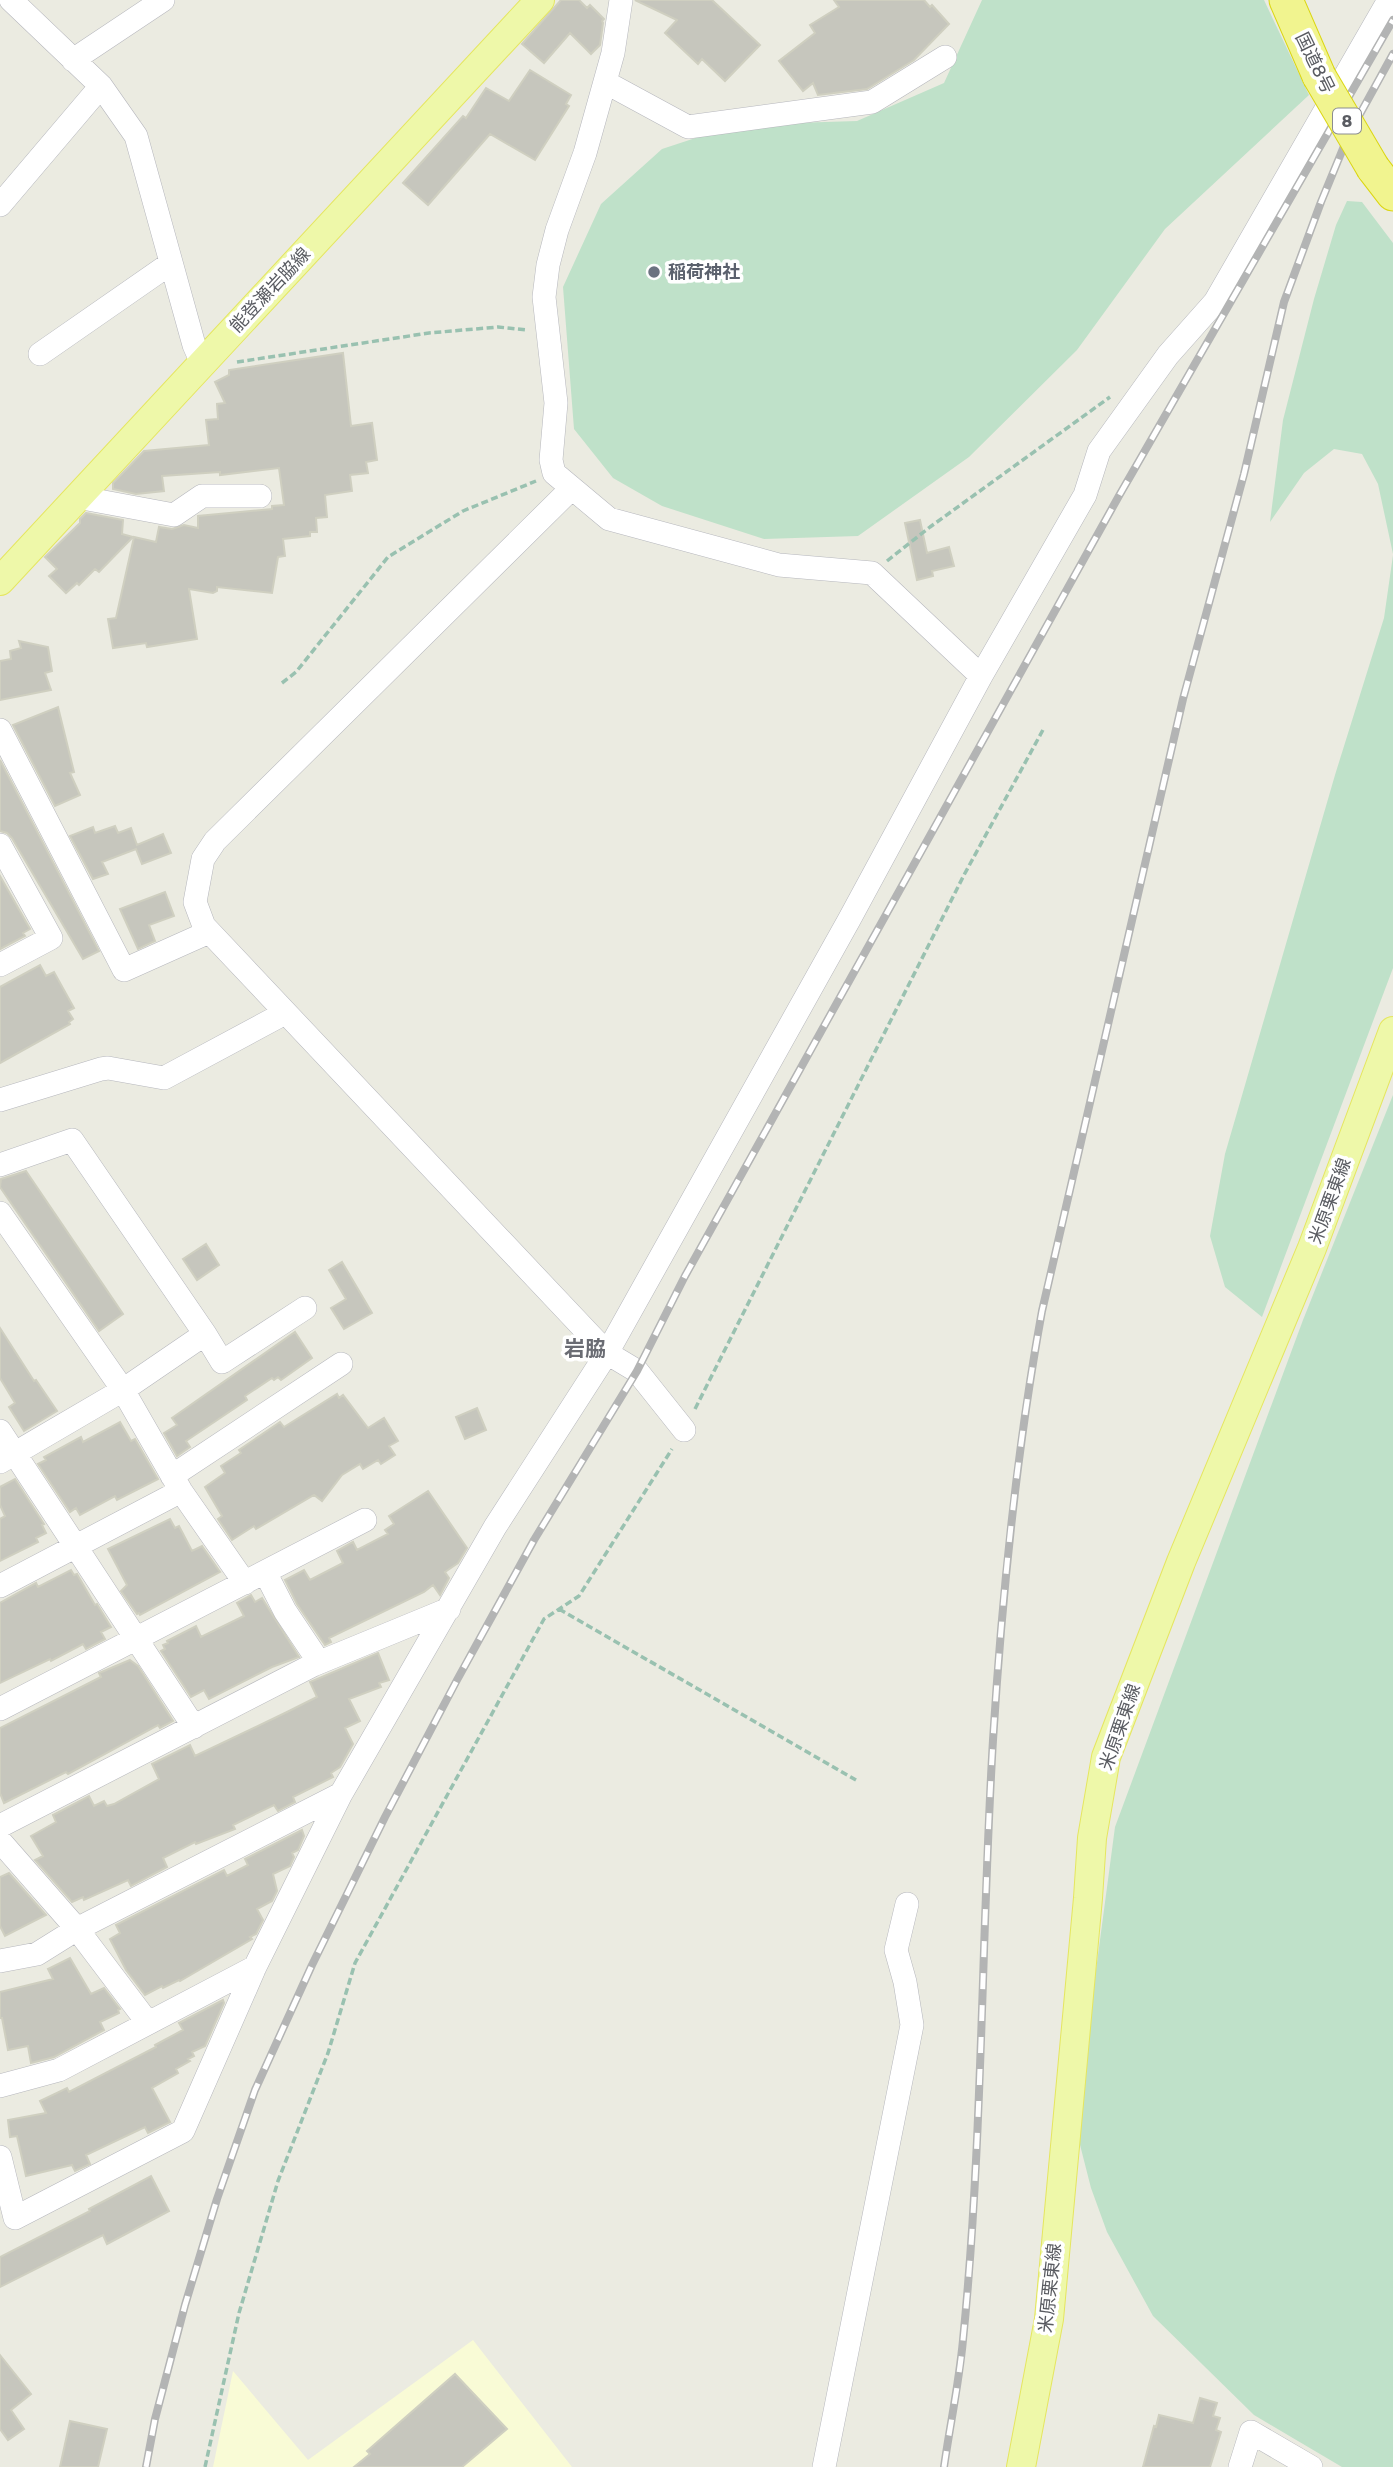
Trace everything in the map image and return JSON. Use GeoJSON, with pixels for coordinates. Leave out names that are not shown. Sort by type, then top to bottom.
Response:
{"type":"FeatureCollection","features":[{"type":"Feature","properties":{"kind":"highway","name":"国道8号"},"geometry":{"type":"LineString","coordinates":[[1286,0],[1319,76],[1383,181]]}},
{"type":"Feature","properties":{"kind":"main road","name":"能登瀬岩脇線"},"geometry":{"type":"LineString","coordinates":[[0,581],[540,0]]}},
{"type":"Feature","properties":{"kind":"main road","name":"米原栗東線"},"geometry":{"type":"LineString","coordinates":[[1021,2467],[1049,2319],[1092,1838],[1107,1757],[1181,1562],[1312,1248],[1393,1031]]}},
{"type":"Feature","properties":{"kind":"street"},"geometry":{"type":"LineString","coordinates":[[11,0],[100,86],[135,136],[194,345],[202,363]]}},
{"type":"Feature","properties":{"kind":"street"},"geometry":{"type":"LineString","coordinates":[[73,60],[163,0]]}},
{"type":"Feature","properties":{"kind":"street"},"geometry":{"type":"LineString","coordinates":[[621,0],[613,53],[585,153],[557,230],[548,265],[544,297],[556,402],[551,460],[563,481],[609,519],[779,565],[872,573],[981,676]]}},
{"type":"Feature","properties":{"kind":"street"},"geometry":{"type":"LineString","coordinates":[[0,2157],[15,2218],[183,2131],[255,1967],[341,1794],[495,1527],[607,1353],[843,932],[981,676],[1085,495],[1099,451],[1168,355],[1215,302],[1389,0]]}},
{"type":"Feature","properties":{"kind":"street"},"geometry":{"type":"LineString","coordinates":[[605,82],[688,127],[872,102],[945,57]]}},
{"type":"Feature","properties":{"kind":"street"},"geometry":{"type":"LineString","coordinates":[[0,205],[100,86]]}},
{"type":"Feature","properties":{"kind":"street"},"geometry":{"type":"LineString","coordinates":[[40,354],[171,263]]}},
{"type":"Feature","properties":{"kind":"street"},"geometry":{"type":"LineString","coordinates":[[563,481],[215,841],[203,859],[195,902],[209,932],[607,1353],[637,1371],[684,1430]]}},
{"type":"Feature","properties":{"kind":"street"},"geometry":{"type":"LineString","coordinates":[[78,497],[174,515],[202,496],[260,496]]}},
{"type":"Feature","properties":{"kind":"street"},"geometry":{"type":"LineString","coordinates":[[0,730],[124,970],[209,932]]}},
{"type":"Feature","properties":{"kind":"street"},"geometry":{"type":"LineString","coordinates":[[0,845],[51,938],[0,965]]}},
{"type":"Feature","properties":{"kind":"street"},"geometry":{"type":"LineString","coordinates":[[0,1100],[108,1068],[163,1078],[285,1013]]}},
{"type":"Feature","properties":{"kind":"street"},"geometry":{"type":"LineString","coordinates":[[0,1164],[72,1140],[222,1362],[304,1308]]}},
{"type":"Feature","properties":{"kind":"street"},"geometry":{"type":"LineString","coordinates":[[0,1213],[123,1390],[176,1483],[285,1611],[319,1662]]}},
{"type":"Feature","properties":{"kind":"street"},"geometry":{"type":"LineString","coordinates":[[8,1458],[123,1390],[205,1334]]}},
{"type":"Feature","properties":{"kind":"street"},"geometry":{"type":"LineString","coordinates":[[0,1586],[76,1545],[176,1483],[341,1364]]}},
{"type":"Feature","properties":{"kind":"street"},"geometry":{"type":"LineString","coordinates":[[0,1430],[8,1458],[76,1545],[194,1727]]}},
{"type":"Feature","properties":{"kind":"street"},"geometry":{"type":"LineString","coordinates":[[0,1709],[365,1520]]}},
{"type":"Feature","properties":{"kind":"street"},"geometry":{"type":"LineString","coordinates":[[0,1826],[319,1662],[449,1609]]}},
{"type":"Feature","properties":{"kind":"street"},"geometry":{"type":"LineString","coordinates":[[0,1961],[37,1954],[77,1929],[341,1794]]}},
{"type":"Feature","properties":{"kind":"street"},"geometry":{"type":"LineString","coordinates":[[0,1841],[77,1929],[148,2023]]}},
{"type":"Feature","properties":{"kind":"street"},"geometry":{"type":"LineString","coordinates":[[824,2467],[912,2025],[896,1950],[907,1904]]}},
{"type":"Feature","properties":{"kind":"street"},"geometry":{"type":"LineString","coordinates":[[0,2087],[60,2070],[255,1967]]}},
{"type":"Feature","properties":{"kind":"street"},"geometry":{"type":"LineString","coordinates":[[1240,2467],[1251,2432],[1311,2467]]}},
{"type":"Feature","properties":{"kind":"path"},"geometry":{"type":"LineString","coordinates":[[202,363],[234,362],[429,333],[498,327],[547,332]]}},
{"type":"Feature","properties":{"kind":"path"},"geometry":{"type":"LineString","coordinates":[[872,573],[930,527],[1111,396]]}},
{"type":"Feature","properties":{"kind":"path"},"geometry":{"type":"LineString","coordinates":[[282,682],[296,672],[388,557],[463,511],[563,481]]}},
{"type":"Feature","properties":{"kind":"path"},"geometry":{"type":"LineString","coordinates":[[205,2467],[239,2313],[278,2181],[328,2053],[355,1963],[544,1619],[579,1596],[684,1430],[964,875],[1044,728]]}},
{"type":"Feature","properties":{"kind":"path"},"geometry":{"type":"LineString","coordinates":[[559,1609],[856,1780]]}},
{"type":"Feature","properties":{"kind":"shaded area"},"geometry":{"type":"Polygon","coordinates":[[[982,0],[1264,0],[1309,95],[1165,229],[1077,350],[969,457],[858,536],[764,539],[662,506],[613,478],[574,429],[563,287],[601,204],[662,149],[735,125],[857,121],[944,83],[982,0]]]}},
{"type":"Feature","properties":{"kind":"shaded area"},"geometry":{"type":"Polygon","coordinates":[[[1347,201],[1362,202],[1393,243],[1393,554],[1378,484],[1362,454],[1334,449],[1304,473],[1270,522],[1283,420],[1314,299],[1336,225],[1347,201]]]}},
{"type":"Feature","properties":{"kind":"shaded area"},"geometry":{"type":"Polygon","coordinates":[[[1393,555],[1393,968],[1262,1317],[1225,1287],[1210,1236],[1225,1154],[1335,775],[1384,618],[1393,555]]]}},
{"type":"Feature","properties":{"kind":"shaded area"},"geometry":{"type":"Polygon","coordinates":[[[1393,1095],[1393,2467],[1342,2467],[1254,2415],[1153,2316],[1107,2232],[1091,2188],[1078,2137],[1087,2038],[1115,1827],[1303,1320],[1393,1095]]]}},
{"type":"Feature","properties":{"kind":"shaded area"},"geometry":{"type":"Polygon","coordinates":[[[473,2340],[572,2467],[213,2467],[233,2371],[308,2460],[473,2340]]]}},
{"type":"Feature","properties":{"kind":"building"},"geometry":{"type":"Polygon","coordinates":[[[561,0],[579,0],[587,8],[590,5],[604,19],[600,45],[591,54],[570,33],[544,63],[522,44],[561,0]]]}},
{"type":"Feature","properties":{"kind":"building"},"geometry":{"type":"Polygon","coordinates":[[[635,0],[712,0],[760,45],[725,81],[702,59],[698,64],[665,33],[677,20],[635,0]]]}},
{"type":"Feature","properties":{"kind":"building"},"geometry":{"type":"Polygon","coordinates":[[[834,0],[924,0],[949,24],[914,60],[867,89],[818,95],[813,83],[803,91],[779,61],[815,33],[810,25],[839,7],[834,0]]]}},
{"type":"Feature","properties":{"kind":"building"},"geometry":{"type":"Polygon","coordinates":[[[530,70],[571,95],[566,104],[569,106],[535,160],[490,134],[428,205],[403,183],[463,116],[466,118],[486,88],[509,101],[530,70]]]}},
{"type":"Feature","properties":{"kind":"building"},"geometry":{"type":"Polygon","coordinates":[[[343,353],[351,426],[372,423],[377,460],[366,462],[368,473],[350,475],[352,491],[325,495],[327,517],[316,518],[317,532],[310,532],[310,536],[283,539],[285,556],[278,557],[272,593],[217,587],[217,591],[213,593],[189,589],[197,639],[147,647],[146,643],[113,648],[108,619],[116,618],[134,537],[156,542],[159,527],[172,529],[184,525],[198,528],[198,516],[272,509],[272,506],[284,505],[279,468],[220,475],[220,472],[162,476],[164,491],[136,494],[113,489],[113,483],[144,451],[209,445],[206,420],[218,419],[217,404],[225,403],[215,382],[229,375],[229,370],[343,353]]]}},
{"type":"Feature","properties":{"kind":"building"},"geometry":{"type":"Polygon","coordinates":[[[86,513],[123,520],[122,534],[133,537],[99,572],[95,569],[79,585],[77,583],[66,593],[49,576],[57,569],[45,557],[80,523],[86,513]]]}},
{"type":"Feature","properties":{"kind":"building"},"geometry":{"type":"Polygon","coordinates":[[[920,520],[927,553],[949,547],[954,566],[932,571],[933,576],[917,580],[905,523],[920,520]]]}},
{"type":"Feature","properties":{"kind":"building"},"geometry":{"type":"Polygon","coordinates":[[[19,641],[48,647],[52,671],[45,673],[51,690],[0,700],[0,661],[11,659],[10,651],[21,648],[19,641]]]}},
{"type":"Feature","properties":{"kind":"building"},"geometry":{"type":"Polygon","coordinates":[[[58,707],[74,772],[70,773],[80,795],[55,806],[13,725],[58,707]]]}},
{"type":"Feature","properties":{"kind":"building"},"geometry":{"type":"Polygon","coordinates":[[[0,760],[99,951],[83,959],[12,838],[0,831],[0,760]]]}},
{"type":"Feature","properties":{"kind":"building"},"geometry":{"type":"Polygon","coordinates":[[[115,826],[118,833],[131,828],[137,845],[163,834],[171,853],[142,864],[136,849],[102,862],[108,874],[93,879],[70,836],[93,827],[95,833],[115,826]]]}},
{"type":"Feature","properties":{"kind":"building"},"geometry":{"type":"Polygon","coordinates":[[[0,876],[30,929],[23,933],[25,936],[0,949],[0,876]]]}},
{"type":"Feature","properties":{"kind":"building"},"geometry":{"type":"Polygon","coordinates":[[[165,892],[174,916],[149,925],[155,941],[138,949],[120,909],[165,892]]]}},
{"type":"Feature","properties":{"kind":"building"},"geometry":{"type":"Polygon","coordinates":[[[40,965],[46,976],[54,972],[74,1008],[68,1011],[73,1019],[70,1024],[0,1063],[0,987],[40,965]]]}},
{"type":"Feature","properties":{"kind":"building"},"geometry":{"type":"Polygon","coordinates":[[[26,1171],[123,1314],[99,1331],[0,1187],[1,1179],[26,1171]]]}},
{"type":"Feature","properties":{"kind":"building"},"geometry":{"type":"Polygon","coordinates":[[[206,1244],[219,1265],[197,1280],[183,1259],[206,1244]]]}},
{"type":"Feature","properties":{"kind":"building"},"geometry":{"type":"Polygon","coordinates":[[[342,1262],[372,1313],[344,1329],[331,1308],[346,1299],[329,1270],[342,1262]]]}},
{"type":"Feature","properties":{"kind":"building"},"geometry":{"type":"Polygon","coordinates":[[[0,1328],[57,1411],[24,1431],[9,1407],[15,1403],[0,1378],[0,1328]]]}},
{"type":"Feature","properties":{"kind":"building"},"geometry":{"type":"Polygon","coordinates":[[[295,1332],[312,1358],[281,1380],[278,1377],[274,1380],[272,1378],[245,1396],[247,1400],[186,1441],[190,1447],[177,1456],[164,1433],[177,1425],[172,1418],[295,1332]]]}},
{"type":"Feature","properties":{"kind":"building"},"geometry":{"type":"Polygon","coordinates":[[[337,1394],[339,1398],[343,1395],[368,1428],[384,1418],[398,1441],[389,1446],[395,1455],[381,1464],[378,1460],[363,1469],[360,1464],[342,1475],[322,1501],[314,1495],[232,1540],[218,1519],[222,1516],[205,1487],[225,1473],[221,1466],[241,1453],[239,1450],[280,1422],[284,1427],[337,1394]]]}},
{"type":"Feature","properties":{"kind":"building"},"geometry":{"type":"Polygon","coordinates":[[[477,1408],[486,1430],[465,1439],[456,1417],[477,1408]]]}},
{"type":"Feature","properties":{"kind":"building"},"geometry":{"type":"Polygon","coordinates":[[[120,1422],[131,1441],[135,1439],[158,1479],[117,1500],[115,1496],[80,1515],[76,1508],[70,1512],[38,1464],[46,1460],[44,1457],[81,1437],[83,1442],[120,1422]]]}},
{"type":"Feature","properties":{"kind":"building"},"geometry":{"type":"Polygon","coordinates":[[[15,1479],[44,1524],[42,1525],[46,1533],[36,1538],[38,1542],[0,1561],[0,1519],[5,1516],[0,1505],[0,1487],[15,1479]]]}},
{"type":"Feature","properties":{"kind":"building"},"geometry":{"type":"Polygon","coordinates":[[[428,1491],[467,1548],[458,1563],[445,1572],[449,1578],[440,1595],[433,1585],[424,1592],[329,1638],[331,1642],[325,1645],[297,1604],[285,1580],[304,1570],[310,1580],[343,1563],[337,1551],[353,1542],[357,1550],[388,1534],[385,1530],[394,1524],[389,1516],[428,1491]]]}},
{"type":"Feature","properties":{"kind":"building"},"geometry":{"type":"Polygon","coordinates":[[[170,1519],[175,1528],[179,1526],[192,1551],[202,1546],[220,1572],[140,1615],[121,1591],[127,1585],[108,1549],[170,1519]]]}},
{"type":"Feature","properties":{"kind":"building"},"geometry":{"type":"Polygon","coordinates":[[[71,1570],[74,1575],[77,1574],[111,1627],[101,1632],[105,1639],[86,1649],[83,1644],[0,1683],[0,1603],[36,1583],[38,1587],[71,1570]]]}},
{"type":"Feature","properties":{"kind":"building"},"geometry":{"type":"Polygon","coordinates":[[[251,1595],[255,1602],[262,1598],[299,1657],[272,1667],[209,1699],[204,1690],[191,1697],[161,1651],[165,1649],[163,1645],[196,1626],[201,1637],[244,1616],[237,1603],[251,1595]]]}},
{"type":"Feature","properties":{"kind":"building"},"geometry":{"type":"Polygon","coordinates":[[[378,1653],[389,1680],[379,1683],[381,1687],[349,1699],[360,1721],[345,1728],[353,1744],[340,1767],[331,1773],[333,1777],[293,1797],[295,1802],[278,1811],[274,1805],[233,1825],[235,1829],[196,1844],[195,1842],[163,1858],[167,1867],[131,1886],[128,1880],[84,1900],[83,1897],[72,1902],[35,1860],[43,1856],[31,1836],[56,1822],[53,1815],[89,1796],[94,1806],[104,1801],[107,1806],[114,1804],[159,1779],[152,1764],[190,1745],[195,1756],[287,1712],[317,1697],[310,1682],[378,1653]]]}},
{"type":"Feature","properties":{"kind":"building"},"geometry":{"type":"Polygon","coordinates":[[[130,1660],[138,1666],[173,1721],[160,1728],[158,1725],[68,1774],[66,1772],[4,1803],[0,1793],[0,1728],[101,1677],[99,1673],[130,1660]]]}},
{"type":"Feature","properties":{"kind":"building"},"geometry":{"type":"Polygon","coordinates":[[[302,1830],[304,1836],[298,1850],[292,1853],[294,1857],[290,1866],[273,1874],[277,1891],[272,1901],[257,1909],[263,1920],[256,1934],[250,1937],[252,1939],[180,1981],[145,1995],[126,1970],[110,1939],[120,1933],[116,1925],[224,1870],[227,1876],[248,1865],[245,1859],[302,1830]]]}},
{"type":"Feature","properties":{"kind":"building"},"geometry":{"type":"Polygon","coordinates":[[[9,1873],[46,1915],[5,1936],[0,1926],[0,1877],[9,1873]]]}},
{"type":"Feature","properties":{"kind":"building"},"geometry":{"type":"Polygon","coordinates":[[[70,1958],[91,1994],[104,1988],[120,2009],[119,2013],[100,2022],[104,2030],[54,2057],[31,2063],[28,2046],[8,2050],[0,2018],[0,1992],[53,1979],[48,1969],[70,1958]]]}},
{"type":"Feature","properties":{"kind":"building"},"geometry":{"type":"Polygon","coordinates":[[[223,2000],[205,2046],[192,2052],[194,2056],[188,2059],[190,2061],[176,2069],[178,2073],[152,2088],[170,2122],[148,2133],[145,2127],[86,2155],[90,2164],[75,2171],[72,2165],[26,2176],[17,2136],[10,2137],[8,2120],[46,2113],[40,2101],[67,2088],[69,2092],[156,2047],[155,2045],[183,2030],[179,2023],[223,2000]]]}},
{"type":"Feature","properties":{"kind":"building"},"geometry":{"type":"Polygon","coordinates":[[[151,2176],[169,2211],[107,2244],[103,2235],[0,2287],[0,2257],[151,2176]]]}},
{"type":"Feature","properties":{"kind":"building"},"geometry":{"type":"Polygon","coordinates":[[[0,2355],[31,2394],[11,2410],[24,2429],[8,2440],[0,2429],[0,2355]]]}},
{"type":"Feature","properties":{"kind":"building"},"geometry":{"type":"Polygon","coordinates":[[[455,2374],[507,2429],[462,2467],[354,2467],[370,2454],[367,2451],[455,2374]]]}},
{"type":"Feature","properties":{"kind":"building"},"geometry":{"type":"Polygon","coordinates":[[[1200,2398],[1217,2403],[1213,2416],[1220,2418],[1216,2430],[1221,2432],[1210,2467],[1143,2467],[1159,2415],[1193,2423],[1200,2398]]]}},
{"type":"Feature","properties":{"kind":"building"},"geometry":{"type":"Polygon","coordinates":[[[70,2421],[107,2429],[98,2467],[60,2467],[70,2421]]]}},
{"type":"Feature","properties":{"kind":"railway"},"geometry":{"type":"LineString","coordinates":[[146,2467],[155,2419],[185,2305],[217,2199],[255,2090],[312,1965],[385,1817],[534,1540],[637,1371],[685,1276],[1120,494],[1393,20]]}},
{"type":"Feature","properties":{"kind":"railway"},"geometry":{"type":"LineString","coordinates":[[944,2467],[961,2356],[970,2265],[989,1815],[1001,1632],[1017,1471],[1042,1311],[1183,699],[1244,474],[1284,302],[1349,134],[1393,54]]}},
{"type":"Feature","properties":{"kind":"place","name":"稲荷神社"},"geometry":{"type":"Point","coordinates":[654,272]}},
{"type":"Feature","properties":{"kind":"district","name":"岩脇"},"geometry":{"type":"Point","coordinates":[585,1348]}}]}
